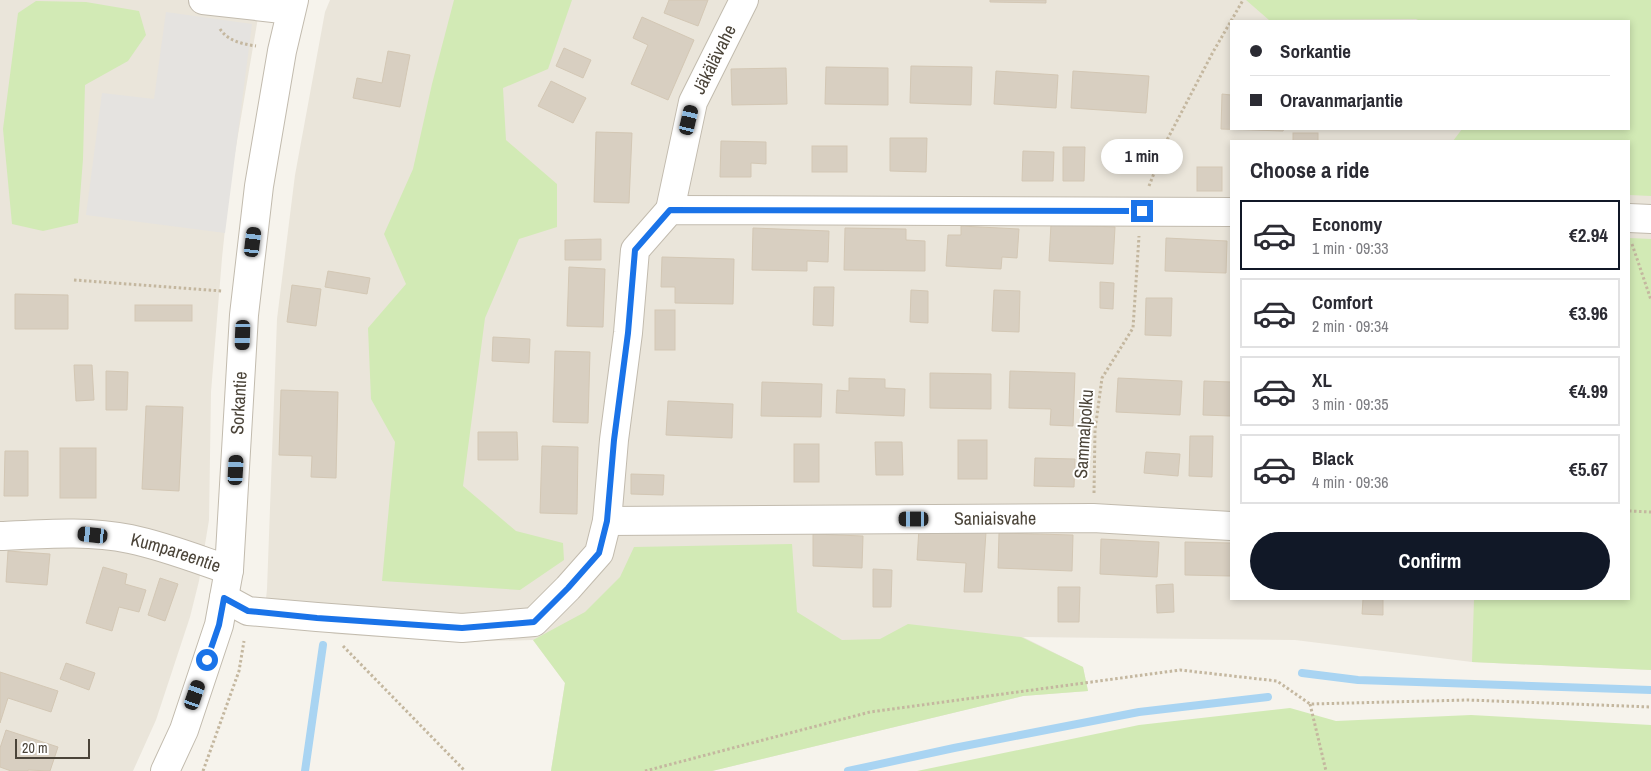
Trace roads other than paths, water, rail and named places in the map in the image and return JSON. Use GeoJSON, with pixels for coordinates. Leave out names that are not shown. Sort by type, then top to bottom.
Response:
{"type":"FeatureCollection","features":[{"type":"Feature","properties":{"kind":"street","name":"Jäkälävahe"},"geometry":{"type":"LineString","coordinates":[[670,210],[693,102],[744,0]]}},
{"type":"Feature","properties":{"kind":"street"},"geometry":{"type":"LineString","coordinates":[[210,1],[293,5]]}},
{"type":"Feature","properties":{"kind":"street","name":"Sorkantie"},"geometry":{"type":"LineString","coordinates":[[165,771],[184,730],[219,625],[229,570],[244,316],[260,186],[282,51],[293,5]]}},
{"type":"Feature","properties":{"kind":"street"},"geometry":{"type":"LineString","coordinates":[[224,598],[248,611],[317,618],[462,628],[534,622],[599,553],[607,521],[614,440],[628,333],[635,250],[670,210],[1230,212]]}},
{"type":"Feature","properties":{"kind":"street"},"geometry":{"type":"LineString","coordinates":[[1630,231],[1651,219]]}},
{"type":"Feature","properties":{"kind":"street","name":"Saniaisvahe"},"geometry":{"type":"LineString","coordinates":[[607,521],[1093,518],[1230,526]]}},
{"type":"Feature","properties":{"kind":"street","name":"Kumpareentie"},"geometry":{"type":"LineString","coordinates":[[0,536],[74,533],[130,539],[229,570]]}},
{"type":"Feature","properties":{"kind":"waterway"},"geometry":{"type":"LineString","coordinates":[[305,771],[323,645]]}},
{"type":"Feature","properties":{"kind":"waterway"},"geometry":{"type":"LineString","coordinates":[[1302,673],[1358,680],[1651,690]]}},
{"type":"Feature","properties":{"kind":"waterway"},"geometry":{"type":"LineString","coordinates":[[848,771],[1139,712],[1268,697]]}}]}
